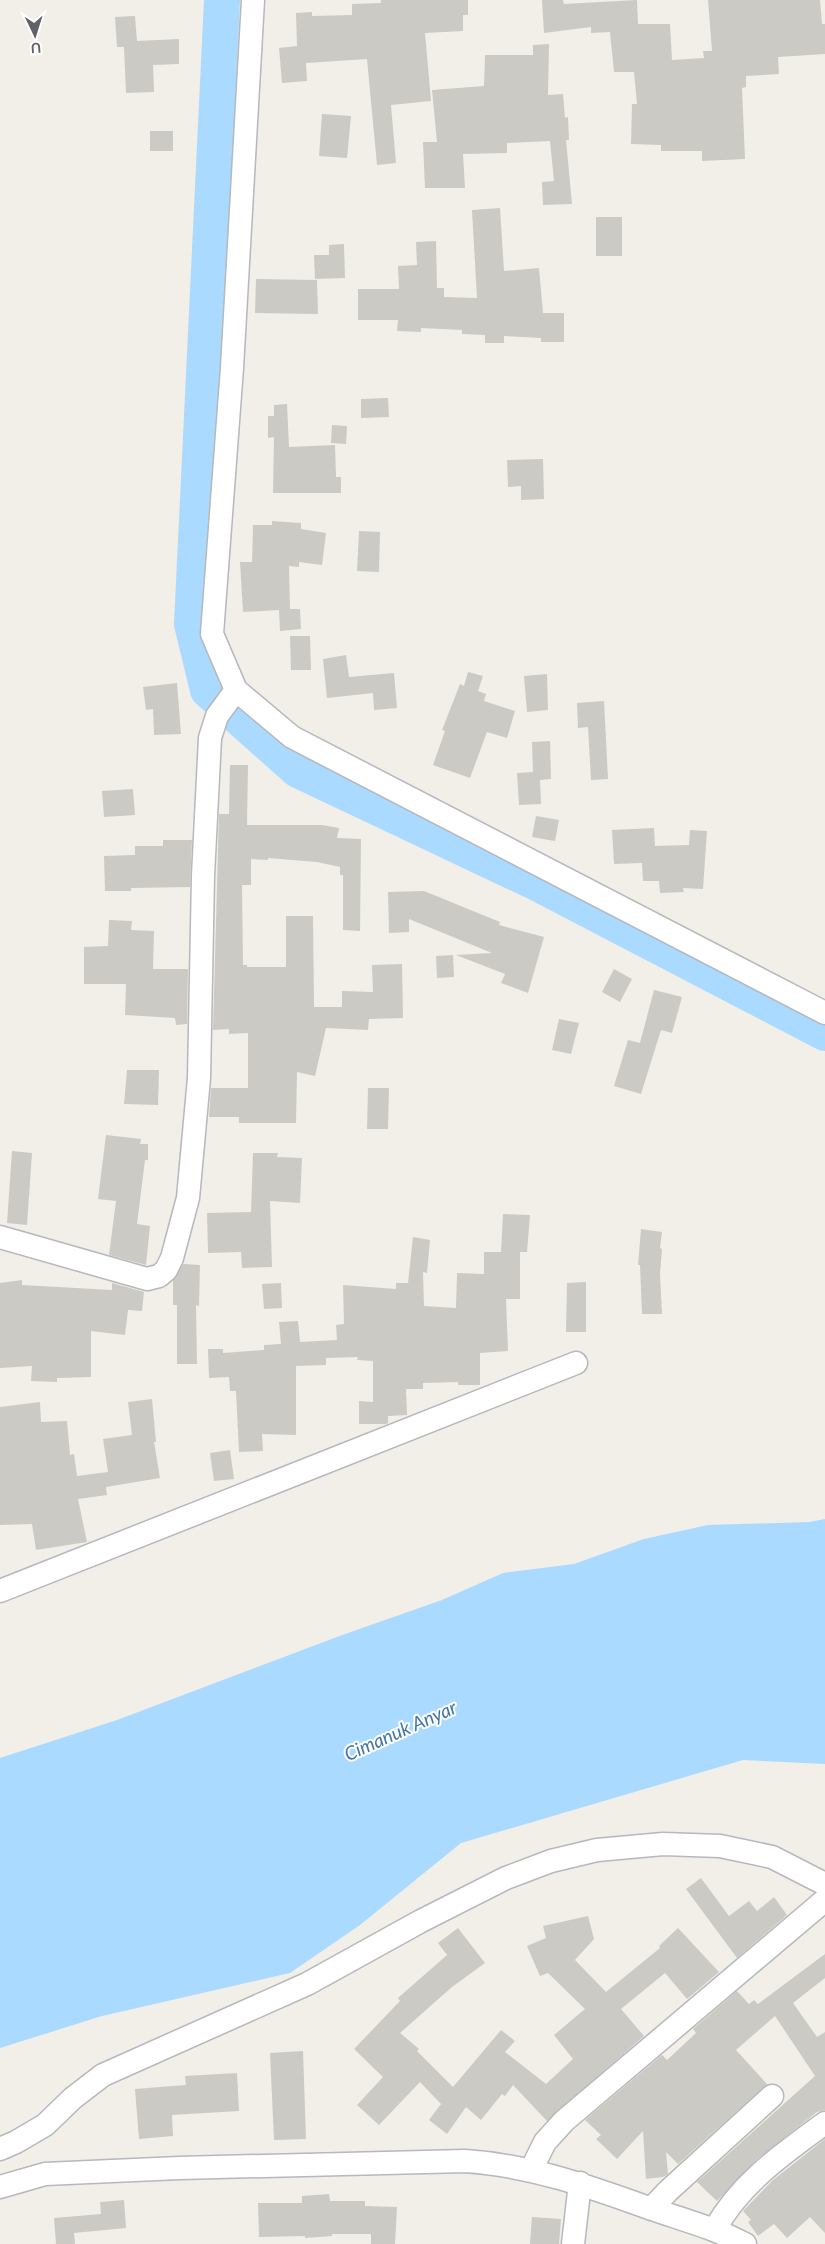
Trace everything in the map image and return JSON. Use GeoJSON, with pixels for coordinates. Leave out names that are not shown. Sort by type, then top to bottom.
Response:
{"type":"FeatureCollection","features":[{"type":"Feature","properties":{"kind":"street"},"geometry":{"type":"LineString","coordinates":[[0,1237],[147,1279],[159,1276],[166,1270],[172,1258],[188,1198],[199,1078],[207,774],[210,738],[228,702],[212,634],[232,377],[253,0]]}},
{"type":"Feature","properties":{"kind":"street"},"geometry":{"type":"LineString","coordinates":[[228,702],[825,1013]]}},
{"type":"Feature","properties":{"kind":"street"},"geometry":{"type":"LineString","coordinates":[[0,1591],[576,1363]]}},
{"type":"Feature","properties":{"kind":"street"},"geometry":{"type":"LineString","coordinates":[[0,2149],[45,2125],[73,2098],[103,2075],[307,1984],[420,1921],[506,1878],[551,1861],[597,1850],[664,1844],[720,1846],[772,1857],[825,1884]]}},
{"type":"Feature","properties":{"kind":"street"},"geometry":{"type":"LineString","coordinates":[[530,2170],[546,2142],[564,2121],[825,1900]]}},
{"type":"Feature","properties":{"kind":"street"},"geometry":{"type":"LineString","coordinates":[[659,2200],[772,2096]]}},
{"type":"Feature","properties":{"kind":"street"},"geometry":{"type":"LineString","coordinates":[[714,2229],[726,2209],[772,2162],[825,2123]]}},
{"type":"Feature","properties":{"kind":"street"},"geometry":{"type":"LineString","coordinates":[[0,2188],[45,2174],[169,2168],[465,2161],[500,2163],[659,2200],[745,2244]]}},
{"type":"Feature","properties":{"kind":"street"},"geometry":{"type":"LineString","coordinates":[[573,2244],[580,2183]]}},
{"type":"Feature","properties":{"kind":"water","name":"Cimanuk Anyar"},"geometry":{"type":"Polygon","coordinates":[[[825,1519],[825,1764],[743,1760],[461,1843],[360,1925],[290,1973],[102,2016],[0,2048],[0,1758],[117,1720],[345,1634],[442,1600],[503,1573],[574,1564],[644,1539],[708,1525],[809,1522],[825,1519]]]}},
{"type":"Feature","properties":{"kind":"building"},"geometry":{"type":"Polygon","coordinates":[[[381,0],[468,0],[468,15],[463,15],[463,31],[425,33],[431,101],[391,105],[396,163],[377,165],[367,59],[306,63],[307,81],[282,83],[279,48],[297,46],[296,13],[312,12],[312,16],[352,15],[352,4],[381,3],[381,0]]]}},
{"type":"Feature","properties":{"kind":"building"},"geometry":{"type":"Polygon","coordinates":[[[542,0],[563,0],[564,4],[637,0],[638,24],[670,24],[672,60],[704,58],[703,51],[712,51],[708,0],[820,0],[822,24],[825,24],[825,54],[778,57],[779,74],[746,76],[746,87],[742,88],[745,159],[702,161],[702,151],[661,151],[661,145],[631,144],[632,104],[637,104],[634,72],[614,72],[610,32],[591,33],[591,27],[544,33],[542,0]]]}},
{"type":"Feature","properties":{"kind":"building"},"geometry":{"type":"Polygon","coordinates":[[[135,16],[137,41],[179,39],[179,64],[153,65],[154,92],[126,93],[124,47],[117,47],[115,17],[135,16]]]}},
{"type":"Feature","properties":{"kind":"building"},"geometry":{"type":"Polygon","coordinates":[[[549,44],[548,95],[563,94],[565,118],[568,117],[569,140],[566,140],[572,204],[543,205],[542,182],[554,181],[550,141],[507,143],[507,153],[463,154],[465,188],[425,188],[423,142],[437,142],[432,90],[484,86],[485,55],[533,55],[533,45],[549,44]]]}},
{"type":"Feature","properties":{"kind":"building"},"geometry":{"type":"Polygon","coordinates":[[[322,114],[351,116],[347,158],[319,156],[322,114]]]}},
{"type":"Feature","properties":{"kind":"building"},"geometry":{"type":"Polygon","coordinates":[[[150,131],[173,131],[173,151],[150,151],[150,131]]]}},
{"type":"Feature","properties":{"kind":"building"},"geometry":{"type":"Polygon","coordinates":[[[500,208],[504,271],[539,268],[543,313],[564,313],[564,342],[541,342],[541,338],[504,336],[504,343],[485,343],[485,335],[462,334],[462,330],[421,328],[421,332],[397,331],[398,320],[358,320],[358,289],[399,289],[398,266],[417,265],[416,242],[436,241],[437,288],[444,288],[444,297],[477,298],[472,210],[500,208]]]}},
{"type":"Feature","properties":{"kind":"building"},"geometry":{"type":"Polygon","coordinates":[[[596,217],[622,217],[622,256],[596,256],[596,217]]]}},
{"type":"Feature","properties":{"kind":"building"},"geometry":{"type":"Polygon","coordinates":[[[344,244],[345,278],[315,279],[314,255],[329,255],[329,245],[344,244]]]}},
{"type":"Feature","properties":{"kind":"building"},"geometry":{"type":"Polygon","coordinates":[[[256,279],[317,280],[318,314],[255,313],[256,279]]]}},
{"type":"Feature","properties":{"kind":"building"},"geometry":{"type":"Polygon","coordinates":[[[388,398],[389,417],[361,418],[361,399],[388,398]]]}},
{"type":"Feature","properties":{"kind":"building"},"geometry":{"type":"Polygon","coordinates":[[[287,404],[289,447],[335,445],[336,477],[341,477],[341,493],[273,493],[274,437],[268,438],[268,416],[274,416],[274,405],[287,404]]]}},
{"type":"Feature","properties":{"kind":"building"},"geometry":{"type":"Polygon","coordinates":[[[332,425],[347,426],[346,444],[331,443],[332,425]]]}},
{"type":"Feature","properties":{"kind":"building"},"geometry":{"type":"Polygon","coordinates":[[[543,459],[544,499],[521,500],[521,486],[508,487],[507,460],[543,459]]]}},
{"type":"Feature","properties":{"kind":"building"},"geometry":{"type":"Polygon","coordinates":[[[272,521],[301,523],[301,529],[326,533],[322,565],[299,562],[299,567],[289,566],[290,609],[300,609],[301,629],[280,631],[279,610],[243,612],[240,562],[252,562],[253,525],[272,525],[272,521]]]}},
{"type":"Feature","properties":{"kind":"building"},"geometry":{"type":"Polygon","coordinates":[[[359,531],[380,532],[379,572],[357,571],[359,531]]]}},
{"type":"Feature","properties":{"kind":"building"},"geometry":{"type":"Polygon","coordinates":[[[290,636],[310,636],[311,670],[291,670],[290,636]]]}},
{"type":"Feature","properties":{"kind":"building"},"geometry":{"type":"Polygon","coordinates":[[[346,655],[349,677],[394,673],[397,708],[374,710],[373,693],[327,698],[323,659],[346,655]]]}},
{"type":"Feature","properties":{"kind":"building"},"geometry":{"type":"Polygon","coordinates":[[[468,672],[483,676],[478,691],[486,694],[484,701],[515,711],[507,738],[487,732],[470,778],[433,765],[445,731],[442,730],[460,684],[464,686],[468,672]]]}},
{"type":"Feature","properties":{"kind":"building"},"geometry":{"type":"Polygon","coordinates":[[[547,674],[548,710],[527,712],[524,676],[547,674]]]}},
{"type":"Feature","properties":{"kind":"building"},"geometry":{"type":"Polygon","coordinates":[[[177,683],[181,734],[154,735],[153,709],[146,710],[143,687],[177,683]]]}},
{"type":"Feature","properties":{"kind":"building"},"geometry":{"type":"Polygon","coordinates":[[[604,701],[608,779],[591,780],[588,727],[578,728],[577,703],[604,701]]]}},
{"type":"Feature","properties":{"kind":"building"},"geometry":{"type":"Polygon","coordinates":[[[550,741],[551,779],[540,780],[541,804],[519,805],[517,773],[533,772],[532,742],[550,741]]]}},
{"type":"Feature","properties":{"kind":"building"},"geometry":{"type":"Polygon","coordinates":[[[230,765],[248,765],[247,825],[322,825],[339,828],[337,838],[361,839],[360,931],[343,930],[343,875],[340,875],[340,867],[317,862],[268,858],[268,860],[251,859],[251,885],[242,885],[243,965],[247,965],[247,967],[286,967],[286,916],[313,916],[314,1007],[342,1007],[342,991],[373,992],[372,965],[402,964],[403,1018],[369,1019],[368,1030],[326,1028],[315,1076],[297,1072],[296,1123],[239,1123],[239,1117],[209,1117],[211,1088],[248,1088],[248,1033],[229,1034],[229,1029],[213,1030],[219,814],[229,814],[230,765]]]}},
{"type":"Feature","properties":{"kind":"building"},"geometry":{"type":"Polygon","coordinates":[[[133,789],[135,815],[104,817],[102,791],[133,789]]]}},
{"type":"Feature","properties":{"kind":"building"},"geometry":{"type":"Polygon","coordinates":[[[536,816],[559,820],[555,841],[532,837],[536,816]]]}},
{"type":"Feature","properties":{"kind":"building"},"geometry":{"type":"Polygon","coordinates":[[[654,828],[655,846],[689,845],[690,830],[707,831],[703,889],[683,888],[684,892],[660,893],[659,881],[643,881],[642,863],[614,864],[612,830],[654,828]]]}},
{"type":"Feature","properties":{"kind":"building"},"geometry":{"type":"Polygon","coordinates":[[[163,840],[192,840],[190,887],[131,888],[131,891],[105,891],[104,856],[135,855],[135,846],[163,846],[163,840]]]}},
{"type":"Feature","properties":{"kind":"building"},"geometry":{"type":"Polygon","coordinates":[[[424,891],[500,922],[499,925],[544,937],[528,993],[501,983],[505,974],[456,955],[492,953],[409,919],[409,932],[389,933],[388,892],[424,891]]]}},
{"type":"Feature","properties":{"kind":"building"},"geometry":{"type":"Polygon","coordinates":[[[109,920],[132,921],[131,930],[154,931],[153,969],[188,969],[187,1024],[176,1025],[175,1018],[125,1015],[126,984],[84,984],[84,947],[108,946],[109,920]]]}},
{"type":"Feature","properties":{"kind":"building"},"geometry":{"type":"Polygon","coordinates":[[[453,955],[454,977],[437,978],[436,956],[453,955]]]}},
{"type":"Feature","properties":{"kind":"building"},"geometry":{"type":"Polygon","coordinates":[[[614,969],[632,979],[620,1002],[602,992],[614,969]]]}},
{"type":"Feature","properties":{"kind":"building"},"geometry":{"type":"Polygon","coordinates":[[[654,990],[682,997],[672,1033],[661,1030],[641,1094],[614,1086],[628,1040],[640,1043],[654,990]]]}},
{"type":"Feature","properties":{"kind":"building"},"geometry":{"type":"Polygon","coordinates":[[[559,1019],[579,1023],[571,1054],[552,1050],[559,1019]]]}},
{"type":"Feature","properties":{"kind":"building"},"geometry":{"type":"Polygon","coordinates":[[[127,1070],[159,1070],[158,1105],[124,1104],[127,1070]]]}},
{"type":"Feature","properties":{"kind":"building"},"geometry":{"type":"Polygon","coordinates":[[[368,1088],[389,1088],[388,1129],[367,1129],[368,1088]]]}},
{"type":"Feature","properties":{"kind":"building"},"geometry":{"type":"Polygon","coordinates":[[[106,1135],[141,1139],[140,1144],[148,1144],[148,1160],[145,1160],[137,1224],[150,1226],[146,1265],[109,1255],[116,1201],[98,1199],[106,1135]]]}},
{"type":"Feature","properties":{"kind":"building"},"geometry":{"type":"Polygon","coordinates":[[[12,1151],[32,1153],[27,1225],[7,1223],[12,1151]]]}},
{"type":"Feature","properties":{"kind":"building"},"geometry":{"type":"Polygon","coordinates":[[[253,1153],[278,1153],[277,1157],[302,1158],[300,1203],[270,1201],[272,1267],[242,1268],[241,1252],[208,1253],[207,1213],[251,1212],[253,1153]]]}},
{"type":"Feature","properties":{"kind":"building"},"geometry":{"type":"Polygon","coordinates":[[[503,1214],[530,1215],[527,1252],[520,1252],[520,1299],[506,1299],[508,1351],[480,1353],[480,1385],[458,1385],[458,1382],[423,1383],[423,1389],[406,1389],[407,1415],[388,1416],[388,1423],[386,1424],[359,1424],[359,1401],[373,1402],[373,1361],[357,1360],[358,1357],[326,1358],[326,1365],[296,1366],[296,1435],[262,1434],[263,1451],[239,1452],[236,1391],[230,1391],[229,1377],[209,1378],[208,1349],[223,1349],[223,1353],[264,1350],[264,1345],[281,1344],[279,1322],[298,1321],[300,1342],[337,1340],[336,1325],[344,1324],[343,1285],[396,1289],[396,1283],[408,1283],[413,1237],[430,1240],[427,1273],[423,1272],[424,1306],[456,1308],[457,1273],[484,1274],[484,1252],[501,1252],[503,1214]]]}},
{"type":"Feature","properties":{"kind":"building"},"geometry":{"type":"Polygon","coordinates":[[[641,1229],[662,1232],[660,1274],[662,1314],[642,1314],[640,1265],[638,1265],[641,1229]]]}},
{"type":"Feature","properties":{"kind":"building"},"geometry":{"type":"Polygon","coordinates":[[[183,1264],[200,1265],[199,1306],[196,1305],[197,1364],[177,1364],[177,1305],[173,1305],[173,1281],[183,1264]]]}},
{"type":"Feature","properties":{"kind":"building"},"geometry":{"type":"Polygon","coordinates":[[[22,1280],[22,1285],[112,1290],[112,1283],[144,1292],[142,1311],[128,1310],[125,1335],[91,1331],[91,1377],[57,1378],[57,1382],[31,1381],[32,1366],[0,1368],[0,1283],[22,1280]]]}},
{"type":"Feature","properties":{"kind":"building"},"geometry":{"type":"Polygon","coordinates":[[[586,1282],[586,1332],[566,1332],[567,1283],[586,1282]]]}},
{"type":"Feature","properties":{"kind":"building"},"geometry":{"type":"Polygon","coordinates":[[[281,1283],[282,1308],[264,1309],[262,1284],[281,1283]]]}},
{"type":"Feature","properties":{"kind":"building"},"geometry":{"type":"Polygon","coordinates":[[[152,1399],[156,1442],[154,1442],[160,1478],[106,1487],[107,1495],[78,1499],[87,1542],[36,1550],[32,1524],[0,1525],[0,1407],[40,1402],[41,1422],[67,1421],[70,1455],[74,1454],[77,1476],[108,1472],[103,1439],[132,1435],[128,1402],[152,1399]]]}},
{"type":"Feature","properties":{"kind":"building"},"geometry":{"type":"Polygon","coordinates":[[[230,1450],[234,1479],[214,1481],[210,1453],[230,1450]]]}},
{"type":"Feature","properties":{"kind":"building"},"geometry":{"type":"Polygon","coordinates":[[[701,1878],[729,1916],[749,1901],[757,1911],[774,1897],[787,1915],[737,1958],[686,1889],[701,1878]]]}},
{"type":"Feature","properties":{"kind":"building"},"geometry":{"type":"Polygon","coordinates":[[[588,1916],[594,1939],[575,1960],[606,1992],[660,1948],[659,1946],[678,1928],[719,1972],[687,1999],[665,1973],[621,2009],[644,2036],[547,2121],[513,2085],[505,2096],[502,2094],[481,2120],[466,2107],[447,2134],[429,2120],[441,2104],[420,2082],[379,2125],[357,2105],[383,2077],[354,2049],[400,2001],[398,1998],[447,1955],[438,1943],[458,1928],[485,1963],[452,1987],[400,2033],[419,2049],[417,2051],[453,2087],[501,2030],[515,2041],[505,2052],[546,2084],[573,2059],[554,2035],[585,2009],[548,1973],[540,1976],[527,1946],[546,1938],[543,1926],[588,1916]]]}},
{"type":"Feature","properties":{"kind":"building"},"geometry":{"type":"Polygon","coordinates":[[[825,1954],[825,1978],[793,2003],[817,2037],[825,2032],[825,2110],[817,2112],[756,2160],[717,2201],[697,2182],[815,2076],[775,2016],[736,2050],[767,2084],[678,2164],[666,2152],[668,2174],[663,2177],[646,2179],[643,2131],[617,2159],[596,2139],[601,2135],[585,2120],[662,2055],[667,2060],[696,2033],[693,2029],[737,1991],[749,2004],[754,2000],[758,2004],[825,1954]]]}},
{"type":"Feature","properties":{"kind":"building"},"geometry":{"type":"Polygon","coordinates":[[[303,2051],[306,2139],[274,2140],[270,2053],[303,2051]]]}},
{"type":"Feature","properties":{"kind":"building"},"geometry":{"type":"Polygon","coordinates":[[[237,2073],[239,2111],[172,2115],[173,2136],[139,2139],[135,2089],[186,2085],[185,2076],[237,2073]]]}},
{"type":"Feature","properties":{"kind":"building"},"geometry":{"type":"Polygon","coordinates":[[[825,2139],[825,2233],[810,2217],[787,2238],[774,2224],[758,2236],[748,2222],[751,2220],[743,2211],[773,2180],[825,2139]]]}},
{"type":"Feature","properties":{"kind":"building"},"geometry":{"type":"Polygon","coordinates":[[[329,2194],[330,2201],[365,2201],[365,2206],[397,2207],[395,2244],[371,2244],[371,2234],[332,2234],[332,2236],[305,2238],[305,2236],[259,2237],[258,2203],[302,2203],[302,2196],[329,2194]]]}},
{"type":"Feature","properties":{"kind":"building"},"geometry":{"type":"Polygon","coordinates":[[[124,2200],[126,2228],[74,2233],[75,2244],[56,2244],[54,2218],[101,2214],[100,2202],[124,2200]]]}},
{"type":"Feature","properties":{"kind":"building"},"geometry":{"type":"Polygon","coordinates":[[[532,2217],[561,2219],[559,2244],[530,2244],[532,2217]]]}},
{"type":"Feature","properties":{"kind":"waterway"},"geometry":{"type":"LineString","coordinates":[[222,0],[192,624],[208,690],[298,770],[537,883],[825,1033]]}}]}
